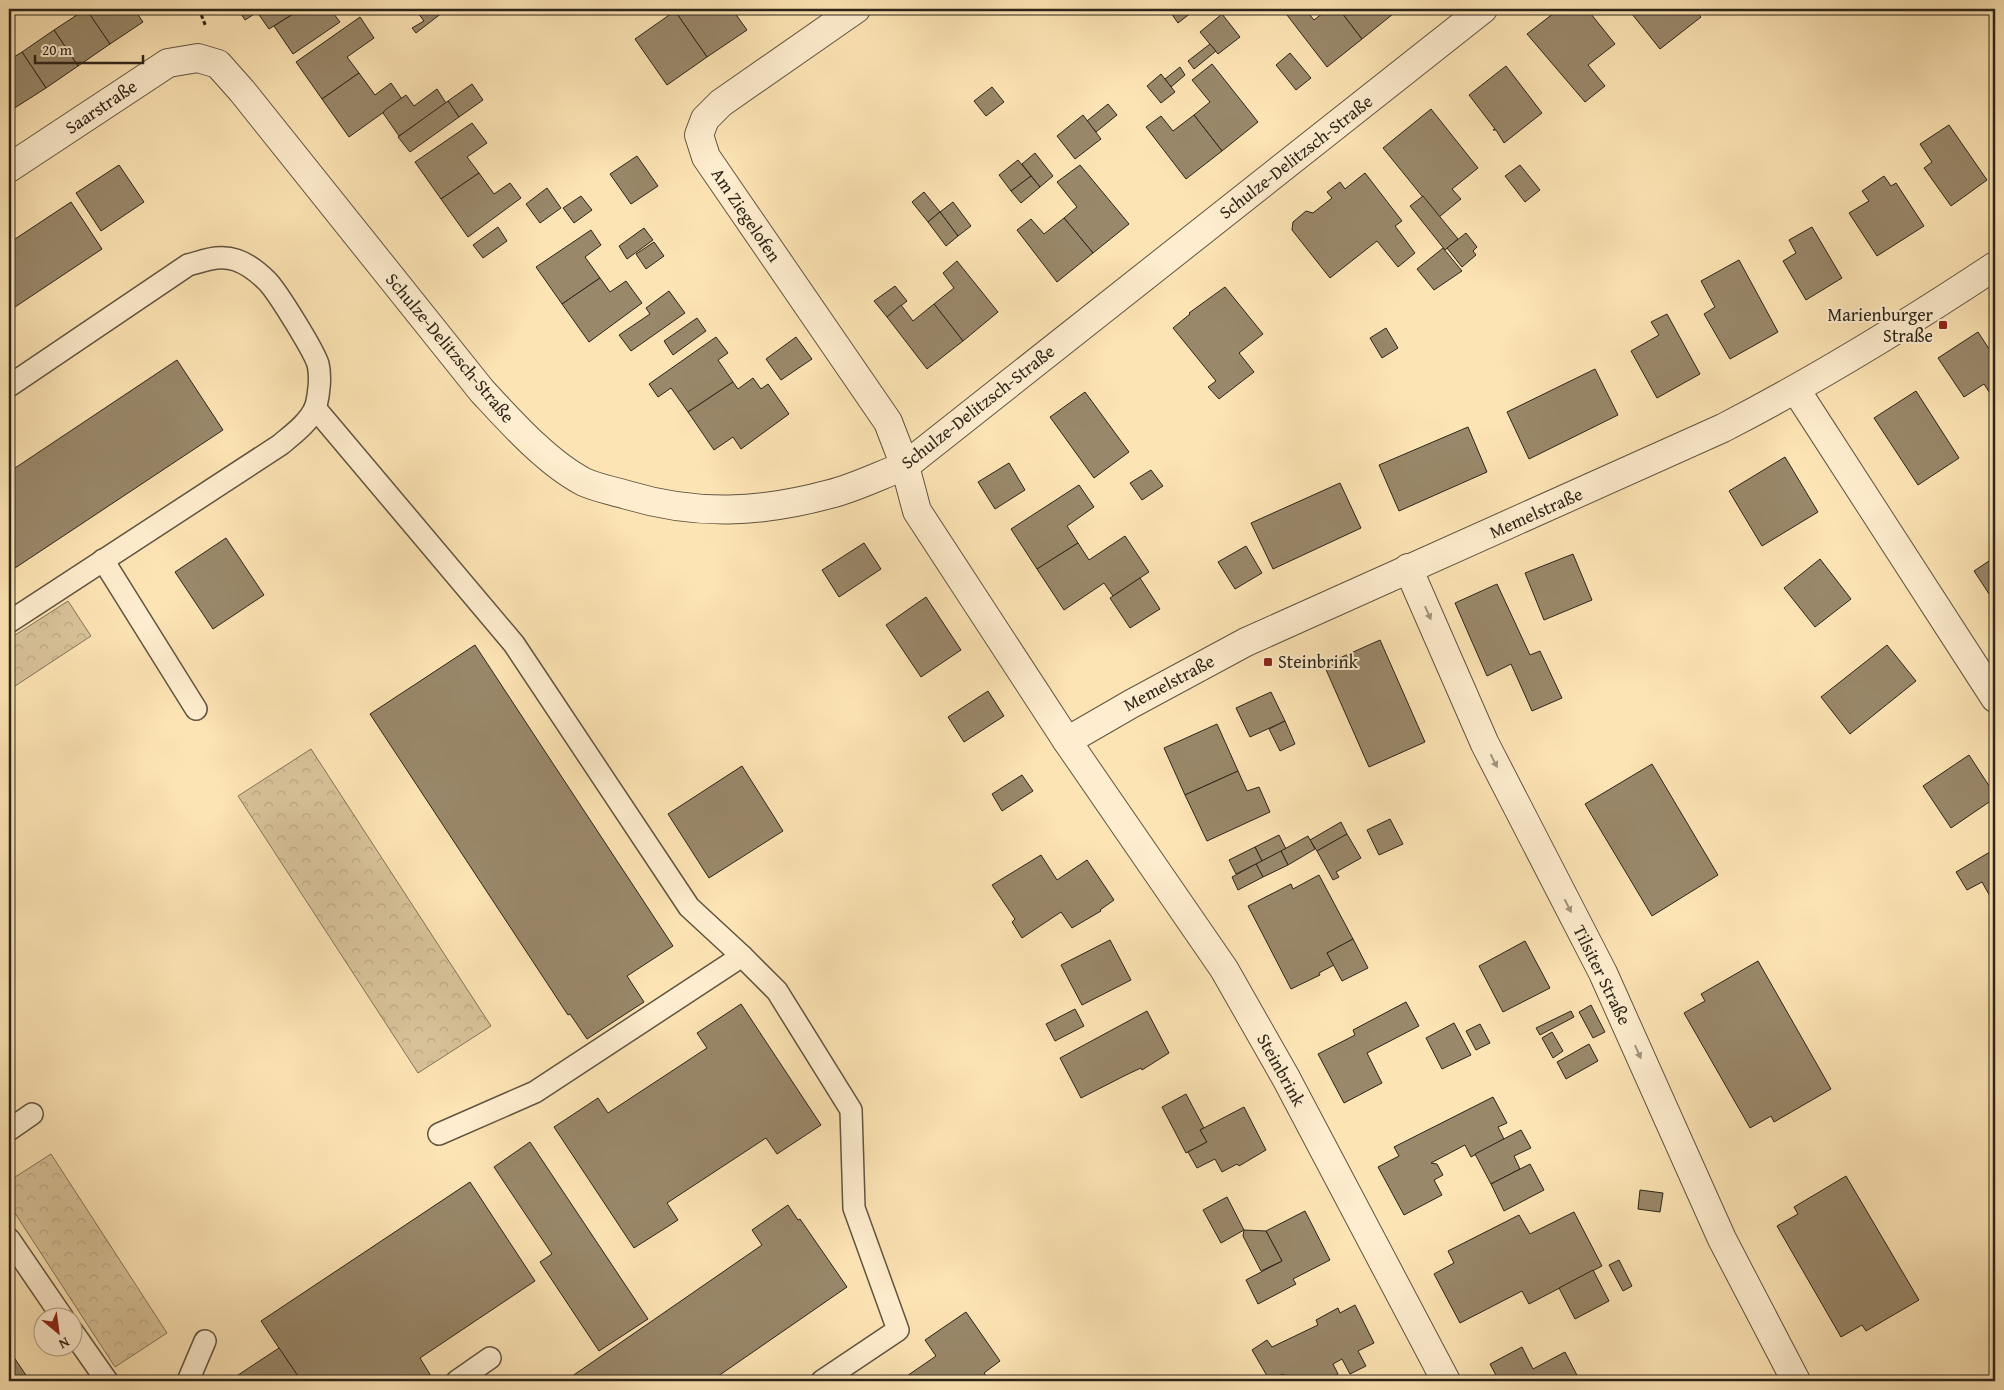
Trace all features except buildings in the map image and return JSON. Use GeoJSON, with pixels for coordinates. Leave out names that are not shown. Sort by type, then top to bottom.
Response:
{"type":"FeatureCollection","features":[{"type":"Feature","properties":{"kind":"street","name":"Am Ziegelofen"},"geometry":{"type":"LineString","coordinates":[[856,9],[721,103],[705,119],[698,135],[706,157],[888,422],[905,466]]}},
{"type":"Feature","properties":{"kind":"street","name":"Schulze-Delitzsch-Straße"},"geometry":{"type":"LineString","coordinates":[[198,58],[218,64],[242,91],[482,391],[547,456],[584,482],[645,500],[703,511],[754,509],[831,494],[905,466],[1483,9]]}},
{"type":"Feature","properties":{"kind":"street","name":"Saarstraße"},"geometry":{"type":"LineString","coordinates":[[9,168],[168,63],[198,58]]}},
{"type":"Feature","properties":{"kind":"street","name":"Memelstraße"},"geometry":{"type":"LineString","coordinates":[[1067,741],[1246,642],[1723,428],[1796,390],[1917,318],[1995,266]]}},
{"type":"Feature","properties":{"kind":"street"},"geometry":{"type":"LineString","coordinates":[[1796,390],[1995,698]]}},
{"type":"Feature","properties":{"kind":"street","name":"Steinbrink"},"geometry":{"type":"LineString","coordinates":[[905,466],[917,511],[1067,741],[1224,969],[1286,1078],[1446,1381]]}},
{"type":"Feature","properties":{"kind":"street","name":"Tilsiter Straße"},"geometry":{"type":"LineString","coordinates":[[1408,568],[1485,744],[1603,973],[1722,1240],[1796,1381]]}},
{"type":"Feature","properties":{"kind":"lane"},"geometry":{"type":"LineString","coordinates":[[9,386],[188,265],[214,257],[235,260],[252,268],[269,283],[306,340],[318,364],[319,389],[315,408],[301,427],[280,446],[9,622]]}},
{"type":"Feature","properties":{"kind":"lane"},"geometry":{"type":"LineString","coordinates":[[315,408],[514,644],[689,907],[777,991],[851,1110],[854,1208],[898,1330],[822,1381]]}},
{"type":"Feature","properties":{"kind":"lane"},"geometry":{"type":"LineString","coordinates":[[103,560],[196,709]]}},
{"type":"Feature","properties":{"kind":"lane"},"geometry":{"type":"LineString","coordinates":[[439,1134],[535,1092],[742,956]]}},
{"type":"Feature","properties":{"kind":"lane"},"geometry":{"type":"LineString","coordinates":[[9,1130],[32,1114]]}},
{"type":"Feature","properties":{"kind":"lane"},"geometry":{"type":"LineString","coordinates":[[9,1238],[56,1308]]}},
{"type":"Feature","properties":{"kind":"lane"},"geometry":{"type":"LineString","coordinates":[[188,1381],[204,1341]]}},
{"type":"Feature","properties":{"kind":"lane"},"geometry":{"type":"LineString","coordinates":[[82,1345],[107,1381]]}},
{"type":"Feature","properties":{"kind":"lane"},"geometry":{"type":"LineString","coordinates":[[457,1381],[490,1358]]}},
{"type":"Feature","properties":{"kind":"green space"},"geometry":{"type":"Polygon","coordinates":[[[68,601],[91,636],[9,690],[9,639],[68,601]]]}},
{"type":"Feature","properties":{"kind":"green space"},"geometry":{"type":"Polygon","coordinates":[[[311,749],[491,1026],[418,1073],[238,796],[311,749]]]}},
{"type":"Feature","properties":{"kind":"green space"},"geometry":{"type":"Polygon","coordinates":[[[51,1154],[167,1333],[115,1367],[82,1316],[82,1308],[77,1308],[9,1204],[9,1181],[51,1154]]]}},
{"type":"Feature","properties":{"kind":"place","name":"Marienburger Straße"},"geometry":{"type":"Point","coordinates":[1943,325]}},
{"type":"Feature","properties":{"kind":"place","name":"Steinbrink"},"geometry":{"type":"Point","coordinates":[1268,662]}}]}
